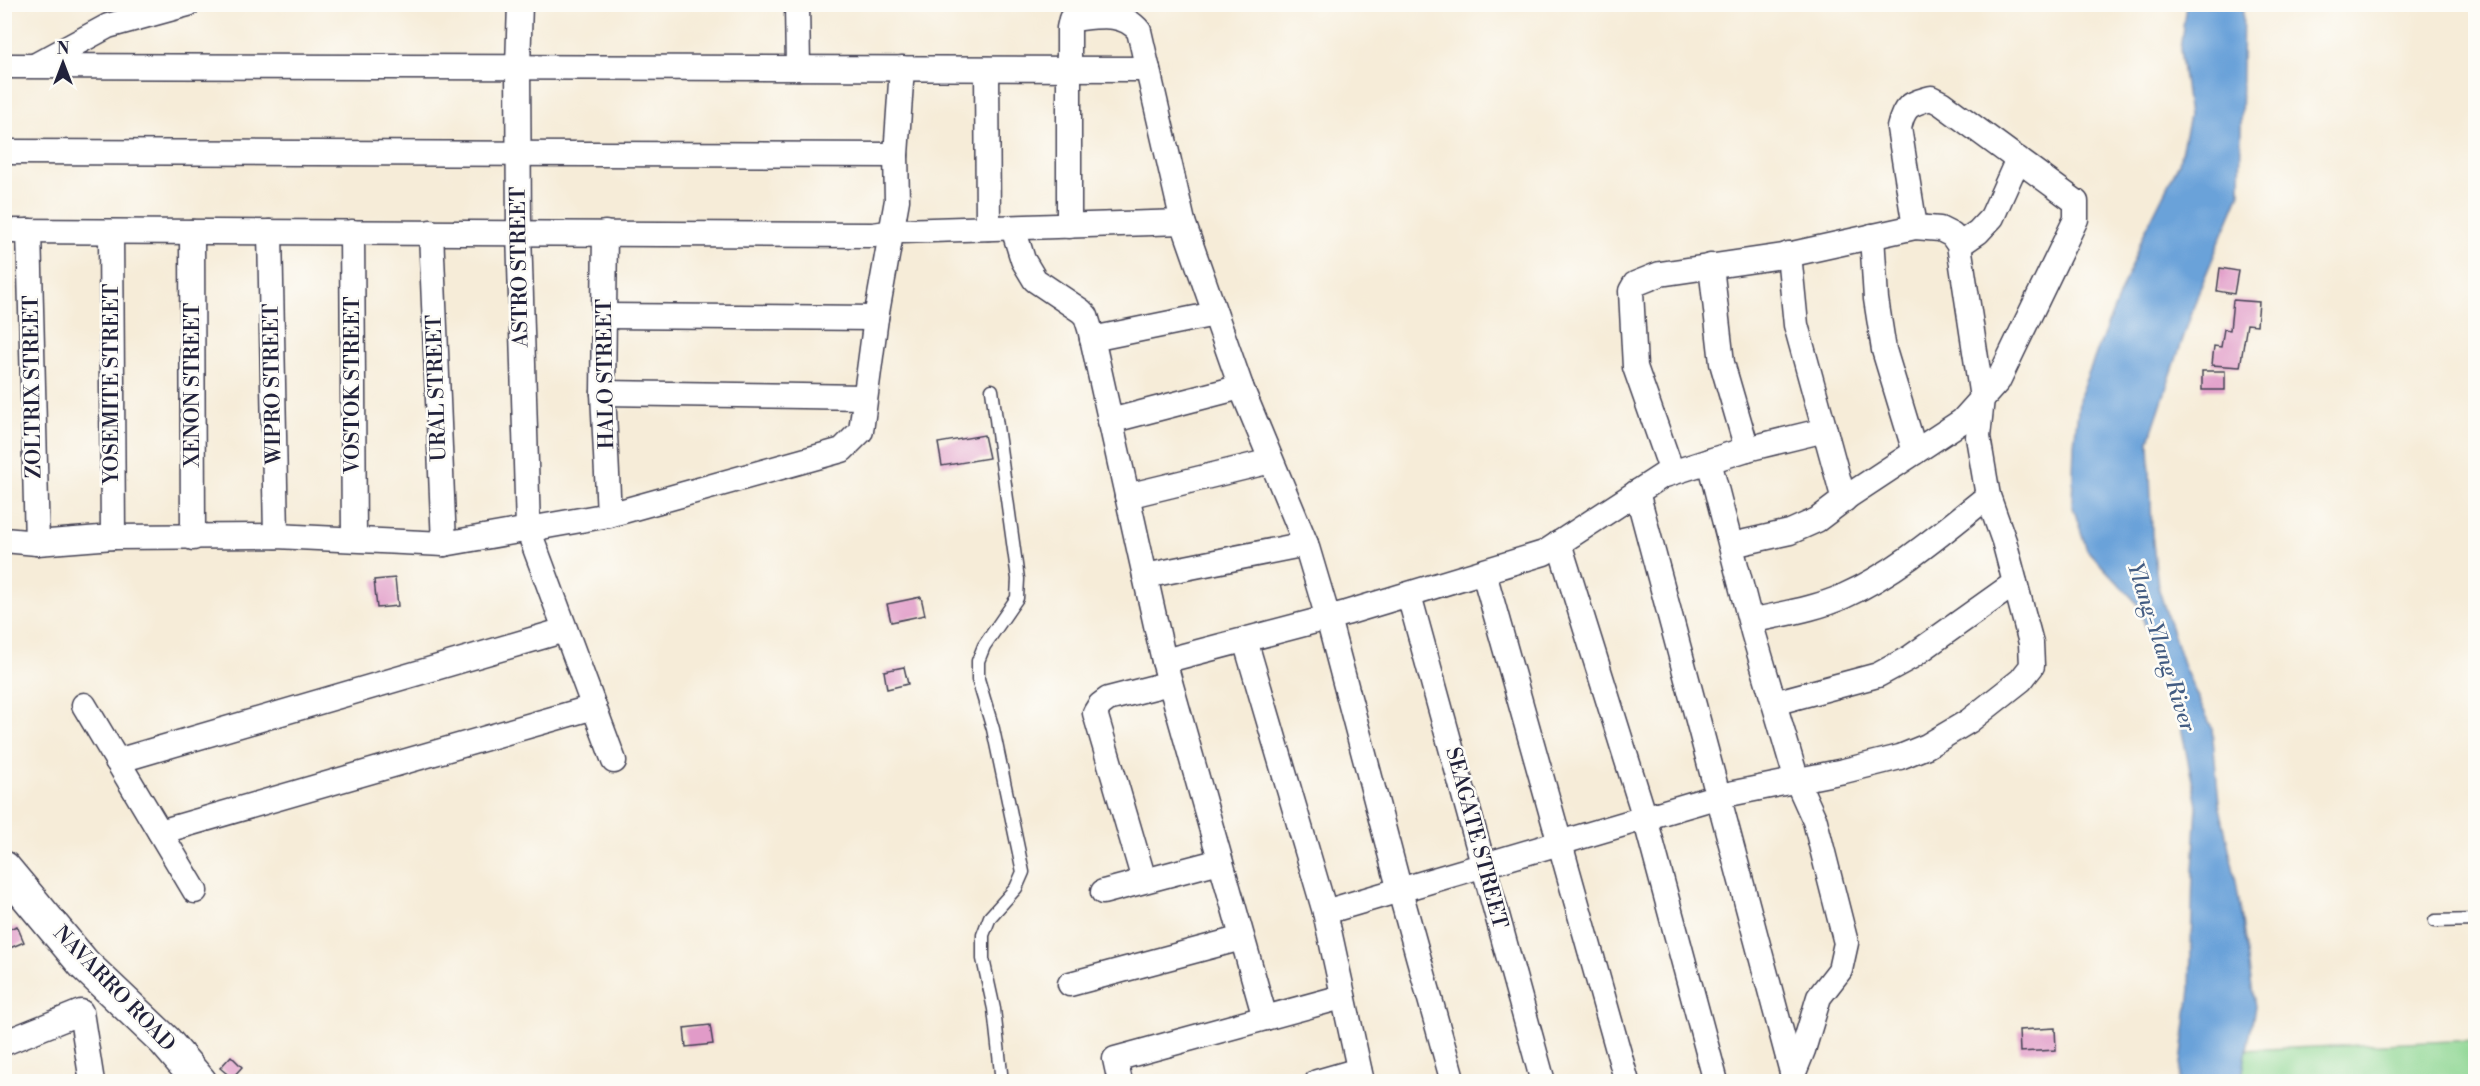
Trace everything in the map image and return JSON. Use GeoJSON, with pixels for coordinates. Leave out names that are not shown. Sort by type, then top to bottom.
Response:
{"type":"FeatureCollection","features":[{"type":"Feature","properties":{"kind":"street"},"geometry":{"type":"LineString","coordinates":[[34,66],[108,26],[188,4]]}},
{"type":"Feature","properties":{"kind":"street","name":"ASTRO STREET"},"geometry":{"type":"LineString","coordinates":[[520,4],[519,232],[528,529],[614,761]]}},
{"type":"Feature","properties":{"kind":"street"},"geometry":{"type":"LineString","coordinates":[[797,4],[798,68]]}},
{"type":"Feature","properties":{"kind":"street"},"geometry":{"type":"LineString","coordinates":[[1069,226],[1071,19],[1118,16],[1131,21],[1139,31],[1183,222],[1240,387],[1306,544],[1454,1082]]}},
{"type":"Feature","properties":{"kind":"street"},"geometry":{"type":"LineString","coordinates":[[4,66],[1148,69]]}},
{"type":"Feature","properties":{"kind":"street"},"geometry":{"type":"LineString","coordinates":[[4,540],[37,543],[113,537],[276,536],[444,544],[609,515],[842,450],[861,431],[889,234],[897,200],[896,155],[902,68]]}},
{"type":"Feature","properties":{"kind":"street"},"geometry":{"type":"LineString","coordinates":[[987,69],[988,228]]}},
{"type":"Feature","properties":{"kind":"street"},"geometry":{"type":"LineString","coordinates":[[1732,545],[1790,532],[1816,520],[1962,420],[1998,381],[2076,219],[2076,202],[1931,98],[1907,106],[1902,114],[1899,128],[1915,227]]}},
{"type":"Feature","properties":{"kind":"street"},"geometry":{"type":"LineString","coordinates":[[4,152],[896,155]]}},
{"type":"Feature","properties":{"kind":"street"},"geometry":{"type":"LineString","coordinates":[[1959,245],[1978,232],[1992,217],[2018,159]]}},
{"type":"Feature","properties":{"kind":"street"},"geometry":{"type":"LineString","coordinates":[[4,231],[889,234],[901,231],[1183,222]]}},
{"type":"Feature","properties":{"kind":"street"},"geometry":{"type":"LineString","coordinates":[[1325,912],[1719,796],[1900,757],[1927,746],[1969,721],[2021,680],[2032,666],[2031,643],[2004,541],[1988,496],[1978,437],[1982,398],[1959,245],[1952,235],[1940,229],[1915,227],[1789,254],[1660,274],[1635,284],[1631,291],[1635,367],[1672,472]]}},
{"type":"Feature","properties":{"kind":"street"},"geometry":{"type":"LineString","coordinates":[[1013,228],[1023,260],[1035,280],[1086,316],[1167,672],[1265,1018]]}},
{"type":"Feature","properties":{"kind":"street","name":"ZOLTRIX STREET"},"geometry":{"type":"LineString","coordinates":[[29,231],[37,543]]}},
{"type":"Feature","properties":{"kind":"street","name":"YOSEMITE STREET"},"geometry":{"type":"LineString","coordinates":[[111,232],[113,537]]}},
{"type":"Feature","properties":{"kind":"street","name":"XENON STREET"},"geometry":{"type":"LineString","coordinates":[[192,232],[194,538]]}},
{"type":"Feature","properties":{"kind":"street","name":"WIPRO STREET"},"geometry":{"type":"LineString","coordinates":[[270,232],[276,536]]}},
{"type":"Feature","properties":{"kind":"street","name":"VOSTOK STREET"},"geometry":{"type":"LineString","coordinates":[[352,232],[354,538]]}},
{"type":"Feature","properties":{"kind":"street","name":"URAL STREET"},"geometry":{"type":"LineString","coordinates":[[431,232],[444,544]]}},
{"type":"Feature","properties":{"kind":"street","name":"HALO STREET"},"geometry":{"type":"LineString","coordinates":[[605,233],[603,393],[609,515]]}},
{"type":"Feature","properties":{"kind":"street"},"geometry":{"type":"LineString","coordinates":[[1872,236],[1876,299],[1884,350],[1915,452]]}},
{"type":"Feature","properties":{"kind":"street"},"geometry":{"type":"LineString","coordinates":[[1789,254],[1796,325],[1844,500]]}},
{"type":"Feature","properties":{"kind":"street"},"geometry":{"type":"LineString","coordinates":[[1711,266],[1722,363],[1747,449]]}},
{"type":"Feature","properties":{"kind":"street"},"geometry":{"type":"LineString","coordinates":[[1092,339],[1215,314]]}},
{"type":"Feature","properties":{"kind":"street"},"geometry":{"type":"LineString","coordinates":[[604,316],[876,318]]}},
{"type":"Feature","properties":{"kind":"street"},"geometry":{"type":"LineString","coordinates":[[1110,420],[1240,387]]}},
{"type":"Feature","properties":{"kind":"street"},"geometry":{"type":"LineString","coordinates":[[603,393],[865,397]]}},
{"type":"Feature","properties":{"kind":"street"},"geometry":{"type":"LineString","coordinates":[[1144,880],[1095,712],[1108,699],[1245,640],[1484,573],[1544,553],[1637,492],[1672,472],[1747,449],[1825,430]]}},
{"type":"Feature","properties":{"kind":"street"},"geometry":{"type":"LineString","coordinates":[[1127,496],[1271,461]]}},
{"type":"Feature","properties":{"kind":"street"},"geometry":{"type":"LineString","coordinates":[[1709,461],[1774,703],[1797,781],[1815,821],[1846,943],[1840,970],[1819,998],[1803,1050],[1791,1079]]}},
{"type":"Feature","properties":{"kind":"street"},"geometry":{"type":"LineString","coordinates":[[1637,492],[1719,796],[1791,1079]]}},
{"type":"Feature","properties":{"kind":"street"},"geometry":{"type":"LineString","coordinates":[[1751,621],[1844,597],[1879,577],[1926,545],[1988,496]]}},
{"type":"Feature","properties":{"kind":"street"},"geometry":{"type":"LineString","coordinates":[[1559,543],[1645,818],[1716,1082]]}},
{"type":"Feature","properties":{"kind":"street"},"geometry":{"type":"LineString","coordinates":[[1145,576],[1306,544]]}},
{"type":"Feature","properties":{"kind":"street"},"geometry":{"type":"LineString","coordinates":[[1484,573],[1627,1082]]}},
{"type":"Feature","properties":{"kind":"street"},"geometry":{"type":"LineString","coordinates":[[1774,703],[1878,675],[1911,657],[2015,583]]}},
{"type":"Feature","properties":{"kind":"street","name":"SEAGATE STREET"},"geometry":{"type":"LineString","coordinates":[[1408,595],[1543,1082]]}},
{"type":"Feature","properties":{"kind":"street"},"geometry":{"type":"LineString","coordinates":[[117,761],[565,630]]}},
{"type":"Feature","properties":{"kind":"street"},"geometry":{"type":"LineString","coordinates":[[1245,640],[1325,912],[1342,998],[1361,1076],[1317,1082]]}},
{"type":"Feature","properties":{"kind":"street"},"geometry":{"type":"LineString","coordinates":[[84,705],[195,891]]}},
{"type":"Feature","properties":{"kind":"street"},"geometry":{"type":"LineString","coordinates":[[160,832],[594,707]]}},
{"type":"Feature","properties":{"kind":"street"},"geometry":{"type":"LineString","coordinates":[[1103,892],[1221,861]]}},
{"type":"Feature","properties":{"kind":"street","name":"NAVARRO ROAD"},"geometry":{"type":"LineString","coordinates":[[4,868],[84,964],[165,1041],[200,1082]]}},
{"type":"Feature","properties":{"kind":"street"},"geometry":{"type":"LineString","coordinates":[[1070,984],[1242,938]]}},
{"type":"Feature","properties":{"kind":"street"},"geometry":{"type":"LineString","coordinates":[[1120,1082],[1115,1059],[1342,998]]}},
{"type":"Feature","properties":{"kind":"street"},"geometry":{"type":"LineString","coordinates":[[4,1043],[81,1012],[92,1082]]}},
{"type":"Feature","properties":{"kind":"lane"},"geometry":{"type":"LineString","coordinates":[[992,390],[1018,579],[1017,598],[984,646],[978,661],[978,680],[993,729],[1023,872],[1016,888],[990,917],[983,935],[983,959],[994,1009],[1002,1082]]}},
{"type":"Feature","properties":{"kind":"lane"},"geometry":{"type":"LineString","coordinates":[[2435,921],[2475,921]]}},
{"type":"Feature","properties":{"kind":"green space"},"geometry":{"type":"Polygon","coordinates":[[[2475,1040],[2475,1081],[2195,1082],[2198,1052],[2475,1040]]]}},
{"type":"Feature","properties":{"kind":"water","name":"Ylang-Ylang River"},"geometry":{"type":"Polygon","coordinates":[[[2186,5],[2243,5],[2240,193],[2199,291],[2149,440],[2152,534],[2158,587],[2184,667],[2212,728],[2219,803],[2236,881],[2255,1007],[2241,1081],[2179,1081],[2190,989],[2197,805],[2179,717],[2137,603],[2087,550],[2072,504],[2074,444],[2080,394],[2145,231],[2179,163],[2189,116],[2180,49],[2186,5]]]}},
{"type":"Feature","properties":{"kind":"building"},"geometry":{"type":"Polygon","coordinates":[[[2220,268],[2238,271],[2234,294],[2217,291],[2220,268]]]}},
{"type":"Feature","properties":{"kind":"building"},"geometry":{"type":"Polygon","coordinates":[[[2233,300],[2259,302],[2257,325],[2247,324],[2240,367],[2212,365],[2214,346],[2221,347],[2224,329],[2230,330],[2233,300]]]}},
{"type":"Feature","properties":{"kind":"building"},"geometry":{"type":"Polygon","coordinates":[[[2202,371],[2225,371],[2225,390],[2202,390],[2202,371]]]}},
{"type":"Feature","properties":{"kind":"building"},"geometry":{"type":"Polygon","coordinates":[[[984,435],[989,458],[942,466],[938,443],[984,435]]]}},
{"type":"Feature","properties":{"kind":"building"},"geometry":{"type":"Polygon","coordinates":[[[395,578],[398,606],[377,608],[374,580],[395,578]]]}},
{"type":"Feature","properties":{"kind":"building"},"geometry":{"type":"Polygon","coordinates":[[[921,597],[925,615],[891,622],[887,604],[921,597]]]}},
{"type":"Feature","properties":{"kind":"building"},"geometry":{"type":"Polygon","coordinates":[[[904,667],[908,684],[887,689],[884,671],[904,667]]]}},
{"type":"Feature","properties":{"kind":"building"},"geometry":{"type":"Polygon","coordinates":[[[17,926],[24,942],[10,948],[4,931],[17,926]]]}},
{"type":"Feature","properties":{"kind":"building"},"geometry":{"type":"Polygon","coordinates":[[[710,1025],[713,1044],[686,1047],[684,1028],[710,1025]]]}},
{"type":"Feature","properties":{"kind":"building"},"geometry":{"type":"Polygon","coordinates":[[[2055,1028],[2056,1050],[2020,1052],[2019,1030],[2055,1028]]]}},
{"type":"Feature","properties":{"kind":"building"},"geometry":{"type":"Polygon","coordinates":[[[231,1056],[242,1067],[232,1078],[220,1068],[231,1056]]]}}]}
